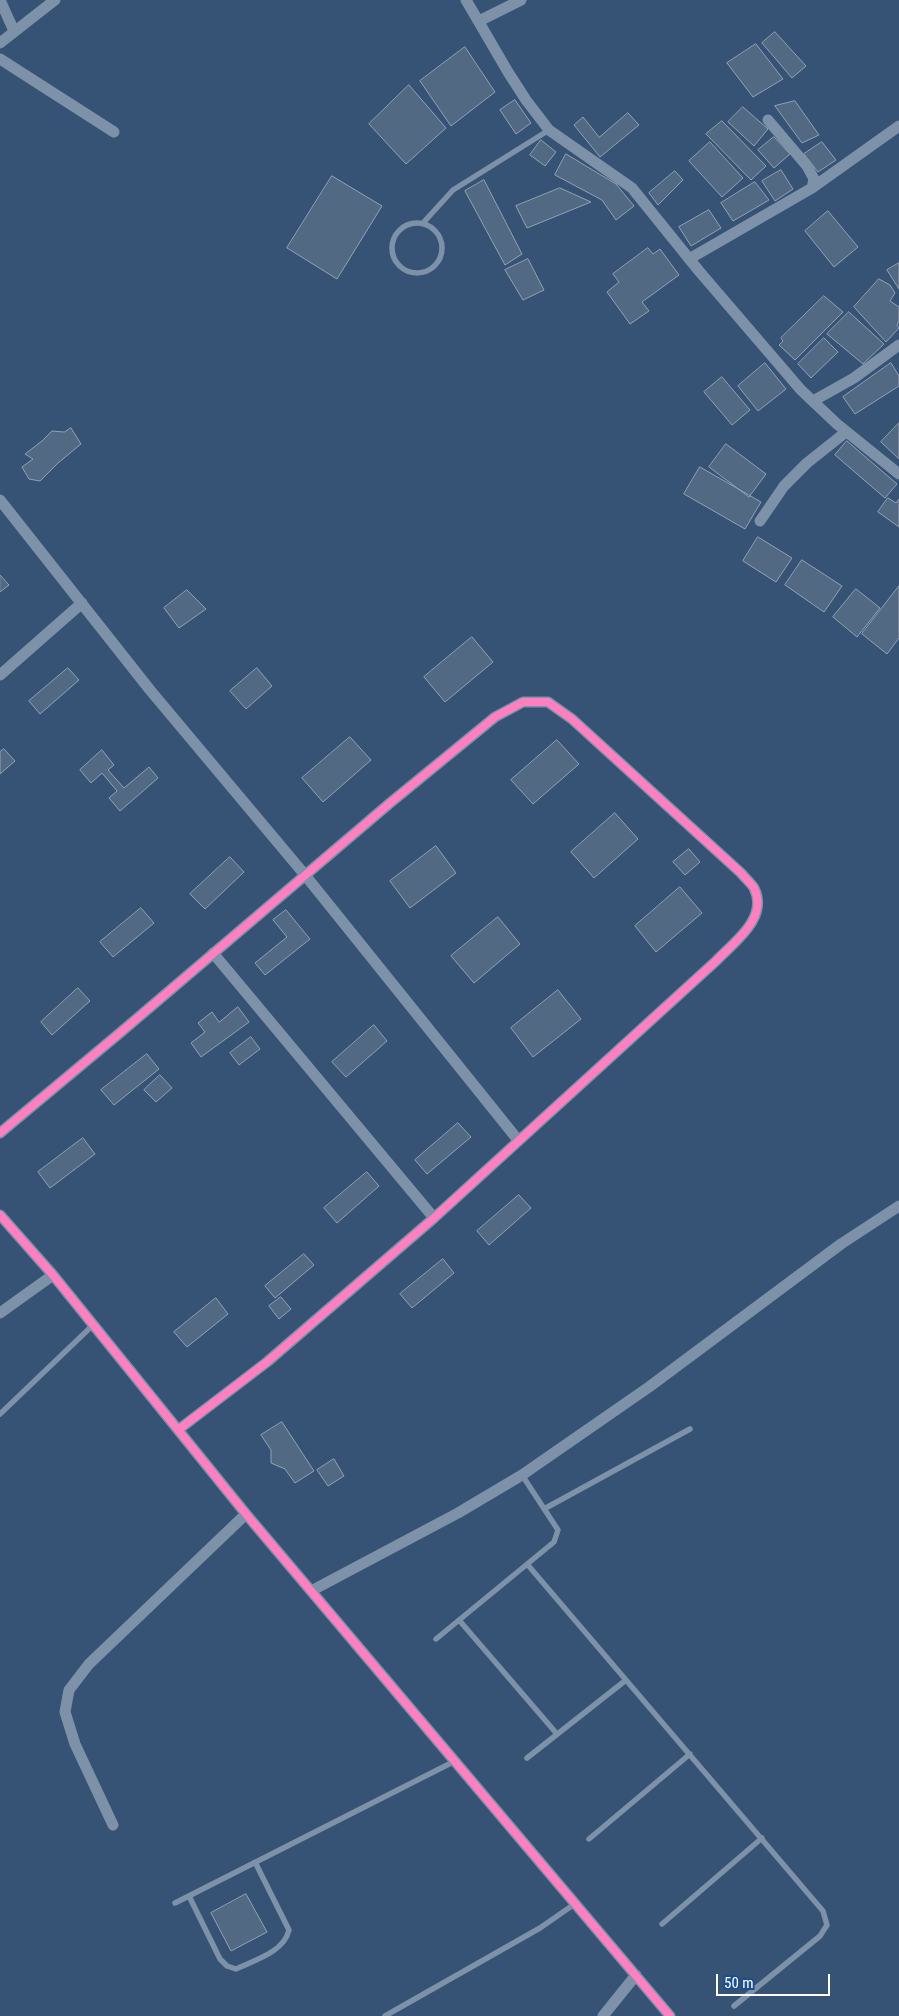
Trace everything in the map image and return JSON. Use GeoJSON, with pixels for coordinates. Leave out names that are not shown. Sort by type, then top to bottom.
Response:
{"type":"FeatureCollection","features":[{"type":"Feature","properties":{"kind":"street"},"geometry":{"type":"LineString","coordinates":[[0,0],[14,31]]}},
{"type":"Feature","properties":{"kind":"street"},"geometry":{"type":"LineString","coordinates":[[0,43],[55,0]]}},
{"type":"Feature","properties":{"kind":"street"},"geometry":{"type":"LineString","coordinates":[[466,0],[517,86],[549,130],[632,188],[689,259],[801,390],[846,432],[899,474]]}},
{"type":"Feature","properties":{"kind":"street"},"geometry":{"type":"LineString","coordinates":[[479,21],[522,0]]}},
{"type":"Feature","properties":{"kind":"street"},"geometry":{"type":"LineString","coordinates":[[0,59],[114,132]]}},
{"type":"Feature","properties":{"kind":"street"},"geometry":{"type":"LineString","coordinates":[[768,120],[807,166],[814,179],[812,188]]}},
{"type":"Feature","properties":{"kind":"street"},"geometry":{"type":"LineString","coordinates":[[689,259],[812,188],[899,126]]}},
{"type":"Feature","properties":{"kind":"street"},"geometry":{"type":"LineString","coordinates":[[813,401],[854,378],[899,345]]}},
{"type":"Feature","properties":{"kind":"street"},"geometry":{"type":"LineString","coordinates":[[760,520],[784,486],[806,463],[846,432]]}},
{"type":"Feature","properties":{"kind":"street"},"geometry":{"type":"LineString","coordinates":[[0,500],[150,690],[305,875],[518,1140]]}},
{"type":"Feature","properties":{"kind":"street"},"geometry":{"type":"LineString","coordinates":[[0,675],[82,603]]}},
{"type":"Feature","properties":{"kind":"street"},"geometry":{"type":"LineString","coordinates":[[0,1133],[495,717],[523,702],[548,702],[572,719],[741,873],[754,888],[759,904],[753,923],[716,961],[434,1218],[267,1362],[178,1430]]}},
{"type":"Feature","properties":{"kind":"street"},"geometry":{"type":"LineString","coordinates":[[213,954],[434,1218]]}},
{"type":"Feature","properties":{"kind":"street"},"geometry":{"type":"LineString","coordinates":[[311,1591],[458,1513],[522,1475],[649,1388],[841,1244],[899,1206]]}},
{"type":"Feature","properties":{"kind":"street"},"geometry":{"type":"LineString","coordinates":[[0,1215],[53,1275],[246,1514],[670,2016]]}},
{"type":"Feature","properties":{"kind":"street"},"geometry":{"type":"LineString","coordinates":[[0,1313],[53,1275]]}},
{"type":"Feature","properties":{"kind":"street"},"geometry":{"type":"LineString","coordinates":[[113,1826],[75,1744],[66,1712],[69,1690],[89,1664],[246,1514]]}},
{"type":"Feature","properties":{"kind":"street"},"geometry":{"type":"LineString","coordinates":[[603,2016],[636,1975]]}},
{"type":"Feature","properties":{"kind":"lane"},"geometry":{"type":"LineString","coordinates":[[423,223],[435,229],[443,242],[440,258],[428,270],[416,273],[406,271],[397,262],[392,253],[392,243],[398,231],[410,224],[423,223],[453,190],[549,130]]}},
{"type":"Feature","properties":{"kind":"lane"},"geometry":{"type":"LineString","coordinates":[[0,1414],[93,1325]]}},
{"type":"Feature","properties":{"kind":"lane"},"geometry":{"type":"LineString","coordinates":[[544,1509],[690,1430]]}},
{"type":"Feature","properties":{"kind":"lane"},"geometry":{"type":"LineString","coordinates":[[436,1638],[554,1542],[558,1530],[522,1475]]}},
{"type":"Feature","properties":{"kind":"lane"},"geometry":{"type":"LineString","coordinates":[[527,1564],[823,1911],[827,1925],[820,1936],[734,2006]]}},
{"type":"Feature","properties":{"kind":"lane"},"geometry":{"type":"LineString","coordinates":[[459,1620],[557,1734]]}},
{"type":"Feature","properties":{"kind":"lane"},"geometry":{"type":"LineString","coordinates":[[527,1758],[626,1680]]}},
{"type":"Feature","properties":{"kind":"lane"},"geometry":{"type":"LineString","coordinates":[[589,1839],[690,1754]]}},
{"type":"Feature","properties":{"kind":"lane"},"geometry":{"type":"LineString","coordinates":[[175,1903],[455,1761]]}},
{"type":"Feature","properties":{"kind":"lane"},"geometry":{"type":"LineString","coordinates":[[662,1924],[762,1838]]}},
{"type":"Feature","properties":{"kind":"lane"},"geometry":{"type":"LineString","coordinates":[[189,1896],[220,1959],[227,1966],[236,1969],[274,1950],[287,1939],[289,1930],[255,1862]]}},
{"type":"Feature","properties":{"kind":"lane"},"geometry":{"type":"LineString","coordinates":[[385,2016],[540,1928],[576,1903]]}},
{"type":"Feature","properties":{"kind":"building"},"geometry":{"type":"Polygon","coordinates":[[[775,32],[806,66],[792,78],[762,43],[775,32]]]}},
{"type":"Feature","properties":{"kind":"building"},"geometry":{"type":"Polygon","coordinates":[[[756,44],[783,79],[753,97],[727,63],[756,44]]]}},
{"type":"Feature","properties":{"kind":"building"},"geometry":{"type":"Polygon","coordinates":[[[465,47],[495,92],[451,126],[420,81],[465,47]]]}},
{"type":"Feature","properties":{"kind":"building"},"geometry":{"type":"Polygon","coordinates":[[[409,85],[446,128],[406,164],[369,124],[409,85]]]}},
{"type":"Feature","properties":{"kind":"building"},"geometry":{"type":"Polygon","coordinates":[[[515,100],[531,123],[516,134],[500,110],[515,100]]]}},
{"type":"Feature","properties":{"kind":"building"},"geometry":{"type":"Polygon","coordinates":[[[795,101],[819,135],[802,143],[775,106],[795,101]]]}},
{"type":"Feature","properties":{"kind":"building"},"geometry":{"type":"Polygon","coordinates":[[[743,107],[768,129],[754,146],[728,122],[743,107]]]}},
{"type":"Feature","properties":{"kind":"building"},"geometry":{"type":"Polygon","coordinates":[[[628,113],[639,125],[600,157],[574,125],[583,117],[599,137],[628,113]]]}},
{"type":"Feature","properties":{"kind":"building"},"geometry":{"type":"Polygon","coordinates":[[[722,121],[766,166],[751,180],[706,134],[722,121]]]}},
{"type":"Feature","properties":{"kind":"building"},"geometry":{"type":"Polygon","coordinates":[[[774,137],[790,154],[774,168],[758,150],[774,137]]]}},
{"type":"Feature","properties":{"kind":"building"},"geometry":{"type":"Polygon","coordinates":[[[541,140],[556,152],[545,166],[530,155],[541,140]]]}},
{"type":"Feature","properties":{"kind":"building"},"geometry":{"type":"Polygon","coordinates":[[[710,142],[743,178],[722,197],[689,161],[710,142]]]}},
{"type":"Feature","properties":{"kind":"building"},"geometry":{"type":"Polygon","coordinates":[[[822,142],[836,160],[818,172],[804,154],[822,142]]]}},
{"type":"Feature","properties":{"kind":"building"},"geometry":{"type":"Polygon","coordinates":[[[566,154],[616,184],[634,206],[616,220],[602,200],[555,175],[566,154]]]}},
{"type":"Feature","properties":{"kind":"building"},"geometry":{"type":"Polygon","coordinates":[[[781,170],[793,189],[775,201],[762,181],[781,170]]]}},
{"type":"Feature","properties":{"kind":"building"},"geometry":{"type":"Polygon","coordinates":[[[675,171],[683,180],[658,205],[649,193],[675,171]]]}},
{"type":"Feature","properties":{"kind":"building"},"geometry":{"type":"Polygon","coordinates":[[[332,176],[382,206],[337,279],[287,248],[332,176]]]}},
{"type":"Feature","properties":{"kind":"building"},"geometry":{"type":"Polygon","coordinates":[[[484,180],[522,254],[505,265],[465,191],[484,180]]]}},
{"type":"Feature","properties":{"kind":"building"},"geometry":{"type":"Polygon","coordinates":[[[755,182],[769,200],[733,221],[721,203],[755,182]]]}},
{"type":"Feature","properties":{"kind":"building"},"geometry":{"type":"Polygon","coordinates":[[[560,188],[591,202],[527,228],[516,206],[560,188]]]}},
{"type":"Feature","properties":{"kind":"building"},"geometry":{"type":"Polygon","coordinates":[[[709,210],[721,228],[691,246],[679,227],[709,210]]]}},
{"type":"Feature","properties":{"kind":"building"},"geometry":{"type":"Polygon","coordinates":[[[828,211],[858,247],[834,267],[805,231],[828,211]]]}},
{"type":"Feature","properties":{"kind":"building"},"geometry":{"type":"Polygon","coordinates":[[[648,248],[653,254],[660,249],[679,275],[642,302],[649,311],[630,324],[607,292],[619,282],[613,274],[648,248]]]}},
{"type":"Feature","properties":{"kind":"building"},"geometry":{"type":"Polygon","coordinates":[[[528,259],[544,290],[523,300],[505,270],[528,259]]]}},
{"type":"Feature","properties":{"kind":"building"},"geometry":{"type":"Polygon","coordinates":[[[899,263],[899,289],[887,270],[899,263]]]}},
{"type":"Feature","properties":{"kind":"building"},"geometry":{"type":"Polygon","coordinates":[[[879,279],[890,285],[895,293],[890,301],[899,307],[899,321],[897,325],[899,328],[886,342],[854,307],[879,279]]]}},
{"type":"Feature","properties":{"kind":"building"},"geometry":{"type":"Polygon","coordinates":[[[824,296],[843,312],[795,360],[779,345],[783,341],[781,338],[824,296]]]}},
{"type":"Feature","properties":{"kind":"building"},"geometry":{"type":"Polygon","coordinates":[[[849,312],[884,344],[863,364],[827,334],[849,312]]]}},
{"type":"Feature","properties":{"kind":"building"},"geometry":{"type":"Polygon","coordinates":[[[824,338],[838,352],[811,378],[798,364],[824,338]]]}},
{"type":"Feature","properties":{"kind":"building"},"geometry":{"type":"Polygon","coordinates":[[[765,363],[786,389],[758,411],[738,386],[765,363]]]}},
{"type":"Feature","properties":{"kind":"building"},"geometry":{"type":"Polygon","coordinates":[[[891,363],[899,376],[899,386],[855,414],[843,397],[891,363]]]}},
{"type":"Feature","properties":{"kind":"building"},"geometry":{"type":"Polygon","coordinates":[[[722,377],[750,410],[732,425],[704,392],[722,377]]]}},
{"type":"Feature","properties":{"kind":"building"},"geometry":{"type":"Polygon","coordinates":[[[899,423],[899,459],[881,442],[899,423]]]}},
{"type":"Feature","properties":{"kind":"building"},"geometry":{"type":"Polygon","coordinates":[[[71,428],[81,444],[40,481],[29,479],[22,467],[33,459],[25,454],[52,431],[64,432],[71,428]]]}},
{"type":"Feature","properties":{"kind":"building"},"geometry":{"type":"Polygon","coordinates":[[[847,441],[897,484],[885,498],[835,455],[847,441]]]}},
{"type":"Feature","properties":{"kind":"building"},"geometry":{"type":"Polygon","coordinates":[[[726,444],[766,474],[749,497],[709,467],[726,444]]]}},
{"type":"Feature","properties":{"kind":"building"},"geometry":{"type":"Polygon","coordinates":[[[700,467],[761,502],[745,529],[684,494],[700,467]]]}},
{"type":"Feature","properties":{"kind":"building"},"geometry":{"type":"Polygon","coordinates":[[[888,498],[896,503],[899,499],[899,527],[878,512],[888,498]]]}},
{"type":"Feature","properties":{"kind":"building"},"geometry":{"type":"Polygon","coordinates":[[[758,537],[792,558],[776,582],[743,561],[758,537]]]}},
{"type":"Feature","properties":{"kind":"building"},"geometry":{"type":"Polygon","coordinates":[[[802,560],[842,586],[824,612],[785,585],[802,560]]]}},
{"type":"Feature","properties":{"kind":"building"},"geometry":{"type":"Polygon","coordinates":[[[0,575],[9,585],[0,592],[0,575]]]}},
{"type":"Feature","properties":{"kind":"building"},"geometry":{"type":"Polygon","coordinates":[[[899,586],[899,638],[887,654],[862,634],[899,586]]]}},
{"type":"Feature","properties":{"kind":"building"},"geometry":{"type":"Polygon","coordinates":[[[856,589],[880,608],[857,637],[833,617],[856,589]]]}},
{"type":"Feature","properties":{"kind":"building"},"geometry":{"type":"Polygon","coordinates":[[[187,590],[206,609],[179,628],[164,608],[187,590]]]}},
{"type":"Feature","properties":{"kind":"building"},"geometry":{"type":"Polygon","coordinates":[[[472,637],[493,662],[445,702],[424,677],[472,637]]]}},
{"type":"Feature","properties":{"kind":"building"},"geometry":{"type":"Polygon","coordinates":[[[68,668],[79,680],[40,714],[29,701],[68,668]]]}},
{"type":"Feature","properties":{"kind":"building"},"geometry":{"type":"Polygon","coordinates":[[[257,668],[272,686],[246,709],[230,691],[257,668]]]}},
{"type":"Feature","properties":{"kind":"building"},"geometry":{"type":"Polygon","coordinates":[[[350,737],[371,760],[323,802],[302,778],[350,737]]]}},
{"type":"Feature","properties":{"kind":"building"},"geometry":{"type":"Polygon","coordinates":[[[557,740],[579,764],[533,804],[511,780],[557,740]]]}},
{"type":"Feature","properties":{"kind":"building"},"geometry":{"type":"Polygon","coordinates":[[[4,749],[15,761],[0,774],[0,752],[4,749]]]}},
{"type":"Feature","properties":{"kind":"building"},"geometry":{"type":"Polygon","coordinates":[[[102,750],[114,765],[108,770],[124,788],[149,767],[158,778],[120,811],[109,798],[117,791],[102,773],[91,783],[80,770],[102,750]]]}},
{"type":"Feature","properties":{"kind":"building"},"geometry":{"type":"Polygon","coordinates":[[[615,813],[638,839],[594,878],[571,852],[615,813]]]}},
{"type":"Feature","properties":{"kind":"building"},"geometry":{"type":"Polygon","coordinates":[[[436,846],[456,873],[410,908],[390,881],[436,846]]]}},
{"type":"Feature","properties":{"kind":"building"},"geometry":{"type":"Polygon","coordinates":[[[689,849],[700,862],[685,875],[673,862],[689,849]]]}},
{"type":"Feature","properties":{"kind":"building"},"geometry":{"type":"Polygon","coordinates":[[[230,857],[244,872],[205,909],[190,894],[230,857]]]}},
{"type":"Feature","properties":{"kind":"building"},"geometry":{"type":"Polygon","coordinates":[[[680,887],[702,913],[656,952],[635,926],[680,887]]]}},
{"type":"Feature","properties":{"kind":"building"},"geometry":{"type":"Polygon","coordinates":[[[141,908],[154,923],[113,957],[100,942],[141,908]]]}},
{"type":"Feature","properties":{"kind":"building"},"geometry":{"type":"Polygon","coordinates":[[[286,910],[310,939],[265,975],[255,963],[287,937],[273,920],[286,910]]]}},
{"type":"Feature","properties":{"kind":"building"},"geometry":{"type":"Polygon","coordinates":[[[498,917],[520,944],[474,983],[451,956],[498,917]]]}},
{"type":"Feature","properties":{"kind":"building"},"geometry":{"type":"Polygon","coordinates":[[[78,988],[90,1001],[52,1035],[41,1022],[78,988]]]}},
{"type":"Feature","properties":{"kind":"building"},"geometry":{"type":"Polygon","coordinates":[[[558,990],[581,1019],[533,1057],[511,1028],[558,990]]]}},
{"type":"Feature","properties":{"kind":"building"},"geometry":{"type":"Polygon","coordinates":[[[238,1007],[249,1022],[201,1057],[191,1043],[205,1032],[198,1023],[212,1012],[219,1022],[238,1007]]]}},
{"type":"Feature","properties":{"kind":"building"},"geometry":{"type":"Polygon","coordinates":[[[374,1025],[387,1041],[346,1077],[332,1062],[374,1025]]]}},
{"type":"Feature","properties":{"kind":"building"},"geometry":{"type":"Polygon","coordinates":[[[251,1037],[260,1049],[239,1065],[230,1053],[251,1037]]]}},
{"type":"Feature","properties":{"kind":"building"},"geometry":{"type":"Polygon","coordinates":[[[147,1054],[159,1069],[114,1105],[101,1090],[147,1054]]]}},
{"type":"Feature","properties":{"kind":"building"},"geometry":{"type":"Polygon","coordinates":[[[160,1075],[172,1088],[156,1102],[144,1090],[160,1075]]]}},
{"type":"Feature","properties":{"kind":"building"},"geometry":{"type":"Polygon","coordinates":[[[458,1123],[471,1137],[427,1174],[415,1160],[458,1123]]]}},
{"type":"Feature","properties":{"kind":"building"},"geometry":{"type":"Polygon","coordinates":[[[83,1138],[95,1154],[50,1188],[38,1172],[83,1138]]]}},
{"type":"Feature","properties":{"kind":"building"},"geometry":{"type":"Polygon","coordinates":[[[367,1172],[379,1186],[337,1223],[324,1208],[367,1172]]]}},
{"type":"Feature","properties":{"kind":"building"},"geometry":{"type":"Polygon","coordinates":[[[519,1195],[531,1208],[489,1245],[477,1231],[519,1195]]]}},
{"type":"Feature","properties":{"kind":"building"},"geometry":{"type":"Polygon","coordinates":[[[304,1254],[314,1265],[275,1298],[265,1286],[304,1254]]]}},
{"type":"Feature","properties":{"kind":"building"},"geometry":{"type":"Polygon","coordinates":[[[443,1259],[454,1273],[412,1308],[400,1294],[443,1259]]]}},
{"type":"Feature","properties":{"kind":"building"},"geometry":{"type":"Polygon","coordinates":[[[281,1297],[291,1309],[279,1319],[269,1306],[281,1297]]]}},
{"type":"Feature","properties":{"kind":"building"},"geometry":{"type":"Polygon","coordinates":[[[216,1298],[228,1314],[187,1347],[174,1332],[216,1298]]]}},
{"type":"Feature","properties":{"kind":"building"},"geometry":{"type":"Polygon","coordinates":[[[282,1422],[314,1471],[295,1483],[285,1469],[271,1463],[271,1450],[261,1435],[282,1422]]]}},
{"type":"Feature","properties":{"kind":"building"},"geometry":{"type":"Polygon","coordinates":[[[334,1459],[344,1476],[328,1486],[317,1470],[334,1459]]]}},
{"type":"Feature","properties":{"kind":"building"},"geometry":{"type":"Polygon","coordinates":[[[246,1894],[267,1932],[231,1951],[211,1913],[246,1894]]]}},
{"type":"Feature","properties":{"kind":"cycle path"},"geometry":{"type":"LineString","coordinates":[[0,1133],[390,803],[495,717],[523,702],[548,702],[572,719],[741,873],[754,888],[757,909],[753,919],[740,937],[716,961],[434,1218],[267,1362],[178,1430]]}},
{"type":"Feature","properties":{"kind":"cycle path"},"geometry":{"type":"LineString","coordinates":[[0,1215],[53,1275],[246,1514],[670,2016]]}}]}
